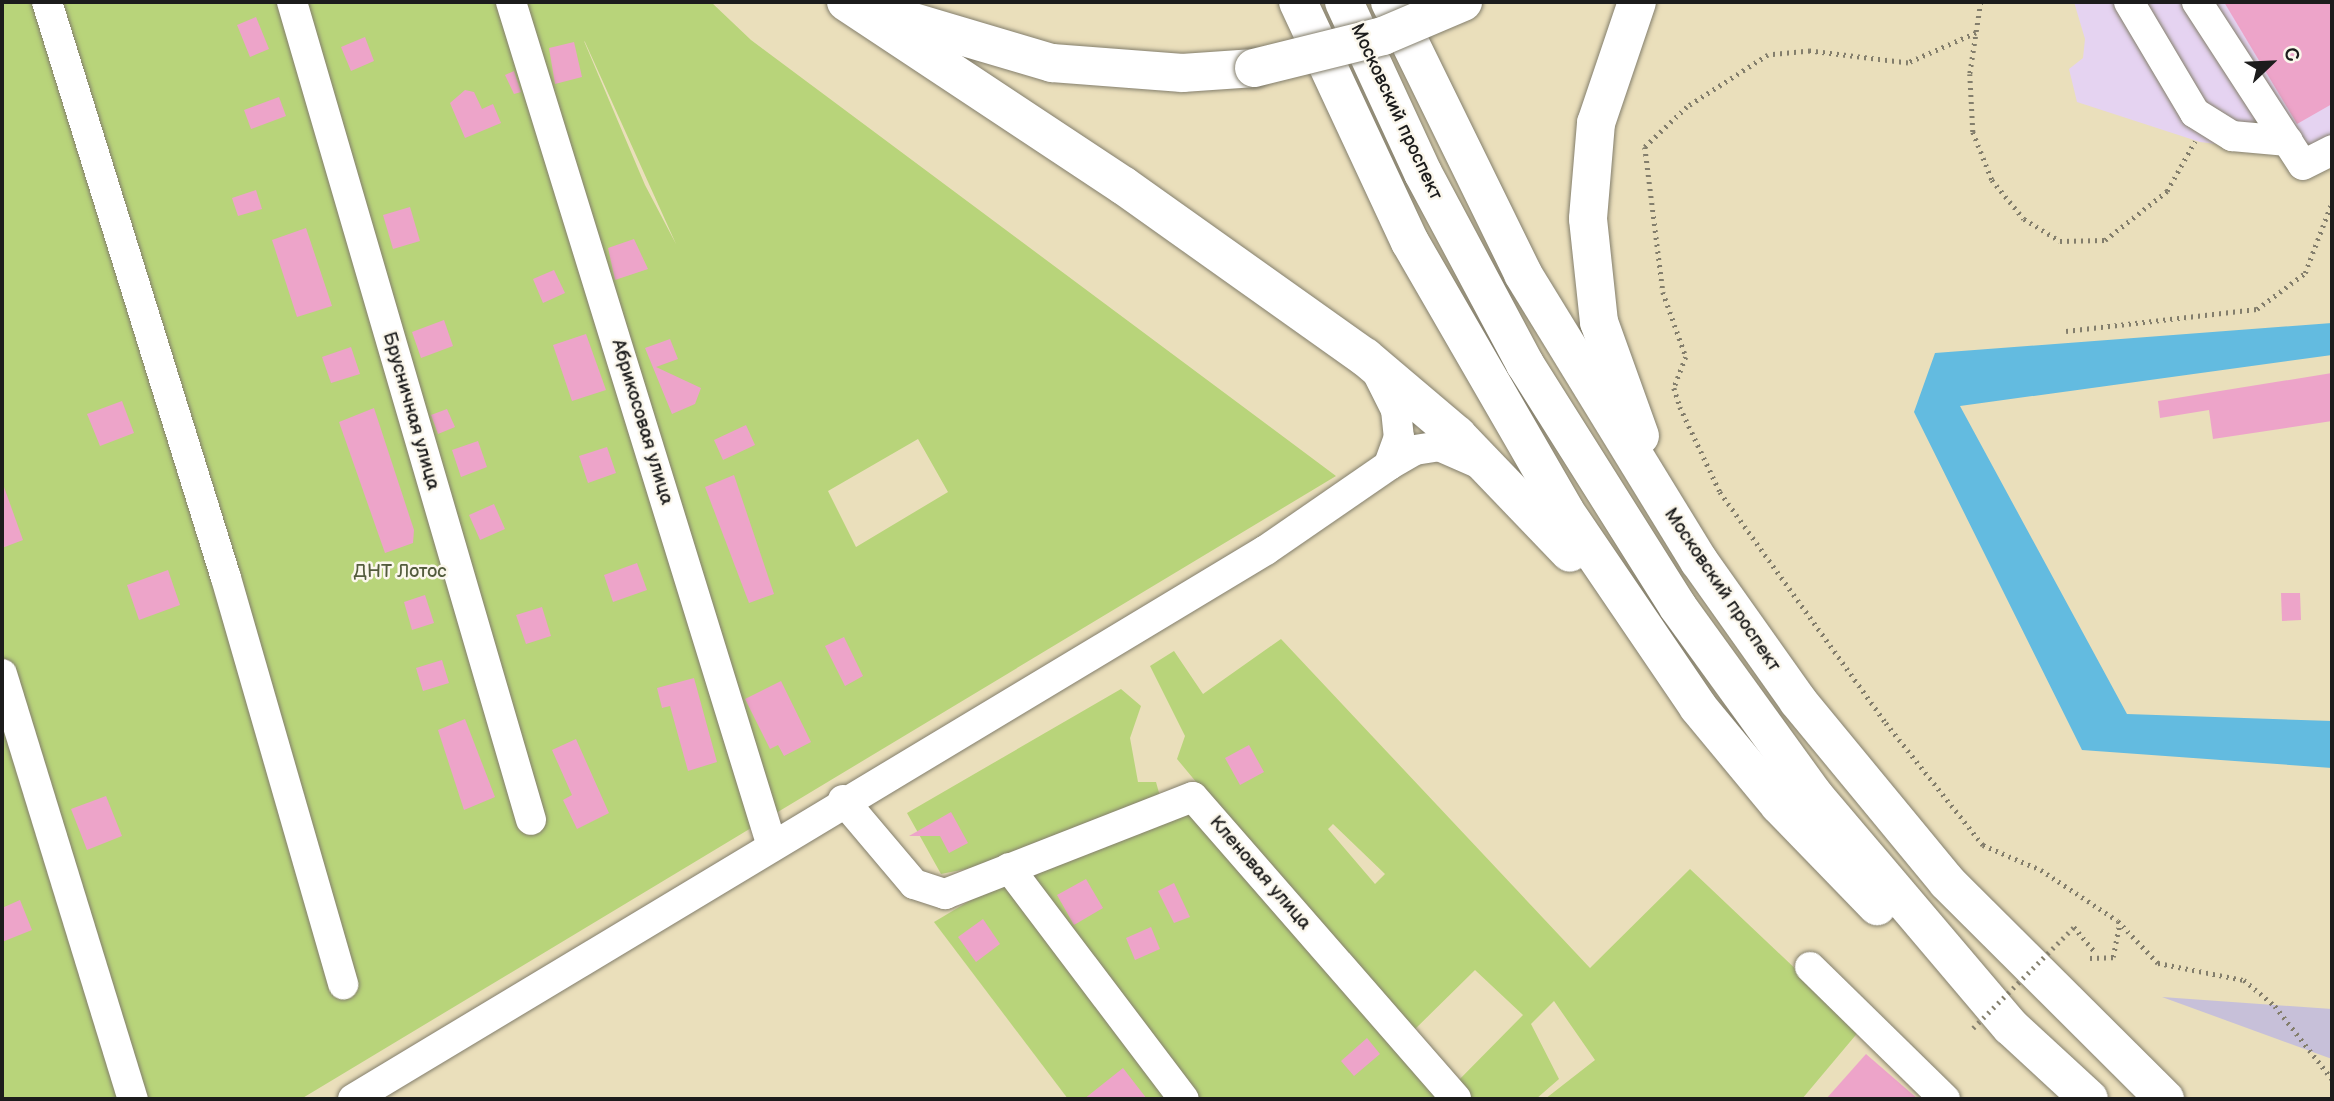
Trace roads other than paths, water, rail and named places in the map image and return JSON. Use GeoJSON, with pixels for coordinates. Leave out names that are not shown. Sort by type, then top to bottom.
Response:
{"type":"FeatureCollection","features":[{"type":"Feature","properties":{"kind":"highway"},"geometry":{"type":"LineString","coordinates":[[846,2],[1124,186],[1365,357],[1503,479],[1650,639],[1779,805],[1898,926],[2011,1027]]}},
{"type":"Feature","properties":{"kind":"highway"},"geometry":{"type":"LineString","coordinates":[[855,2],[1052,63],[1183,73],[1254,68],[1382,36],[1463,2]]}},
{"type":"Feature","properties":{"kind":"highway"},"geometry":{"type":"LineString","coordinates":[[1298,2],[1461,336],[1650,639]]}},
{"type":"Feature","properties":{"kind":"highway","name":"Московский проспект"},"geometry":{"type":"LineString","coordinates":[[1344,2],[1480,283],[1605,496],[1814,796],[2011,1027],[2089,1099]]}},
{"type":"Feature","properties":{"kind":"highway","name":"Московский проспект"},"geometry":{"type":"LineString","coordinates":[[1390,2],[1523,274],[1699,561],[1798,701],[1947,882],[2165,1099]]}},
{"type":"Feature","properties":{"kind":"highway"},"geometry":{"type":"LineString","coordinates":[[1637,2],[1596,123],[1591,268],[1615,373],[1699,561]]}},
{"type":"Feature","properties":{"kind":"street"},"geometry":{"type":"LineString","coordinates":[[47,2],[226,578],[343,984]]}},
{"type":"Feature","properties":{"kind":"street","name":"Брусничная улица"},"geometry":{"type":"LineString","coordinates":[[292,2],[531,820]]}},
{"type":"Feature","properties":{"kind":"street","name":"Абрикосовая улица"},"geometry":{"type":"LineString","coordinates":[[511,2],[771,843]]}},
{"type":"Feature","properties":{"kind":"street"},"geometry":{"type":"LineString","coordinates":[[2129,2],[2195,113],[2232,135],[2288,141]]}},
{"type":"Feature","properties":{"kind":"street"},"geometry":{"type":"LineString","coordinates":[[2197,2],[2303,165],[2332,150]]}},
{"type":"Feature","properties":{"kind":"street"},"geometry":{"type":"LineString","coordinates":[[1365,357],[1396,410],[1399,437],[1389,465]]}},
{"type":"Feature","properties":{"kind":"street"},"geometry":{"type":"LineString","coordinates":[[353,1099],[771,843],[1266,550],[1415,450],[1439,446],[1503,479]]}},
{"type":"Feature","properties":{"kind":"street"},"geometry":{"type":"LineString","coordinates":[[2,674],[133,1099]]}},
{"type":"Feature","properties":{"kind":"street","name":"Кленовая улица"},"geometry":{"type":"LineString","coordinates":[[844,800],[914,884],[945,894],[1193,797],[1456,1099]]}},
{"type":"Feature","properties":{"kind":"street"},"geometry":{"type":"LineString","coordinates":[[1009,868],[1184,1099]]}},
{"type":"Feature","properties":{"kind":"street"},"geometry":{"type":"LineString","coordinates":[[1810,967],[1945,1099]]}},
{"type":"Feature","properties":{"kind":"water"},"geometry":{"type":"Polygon","coordinates":[[[2332,323],[2332,355],[1960,406],[2127,714],[2332,721],[2332,768],[2082,750],[1914,412],[1935,353],[2332,323]]]}},
{"type":"Feature","properties":{"kind":"park label","name":"ДНТ Лотос"},"geometry":{"type":"Point","coordinates":[400,572]}}]}
